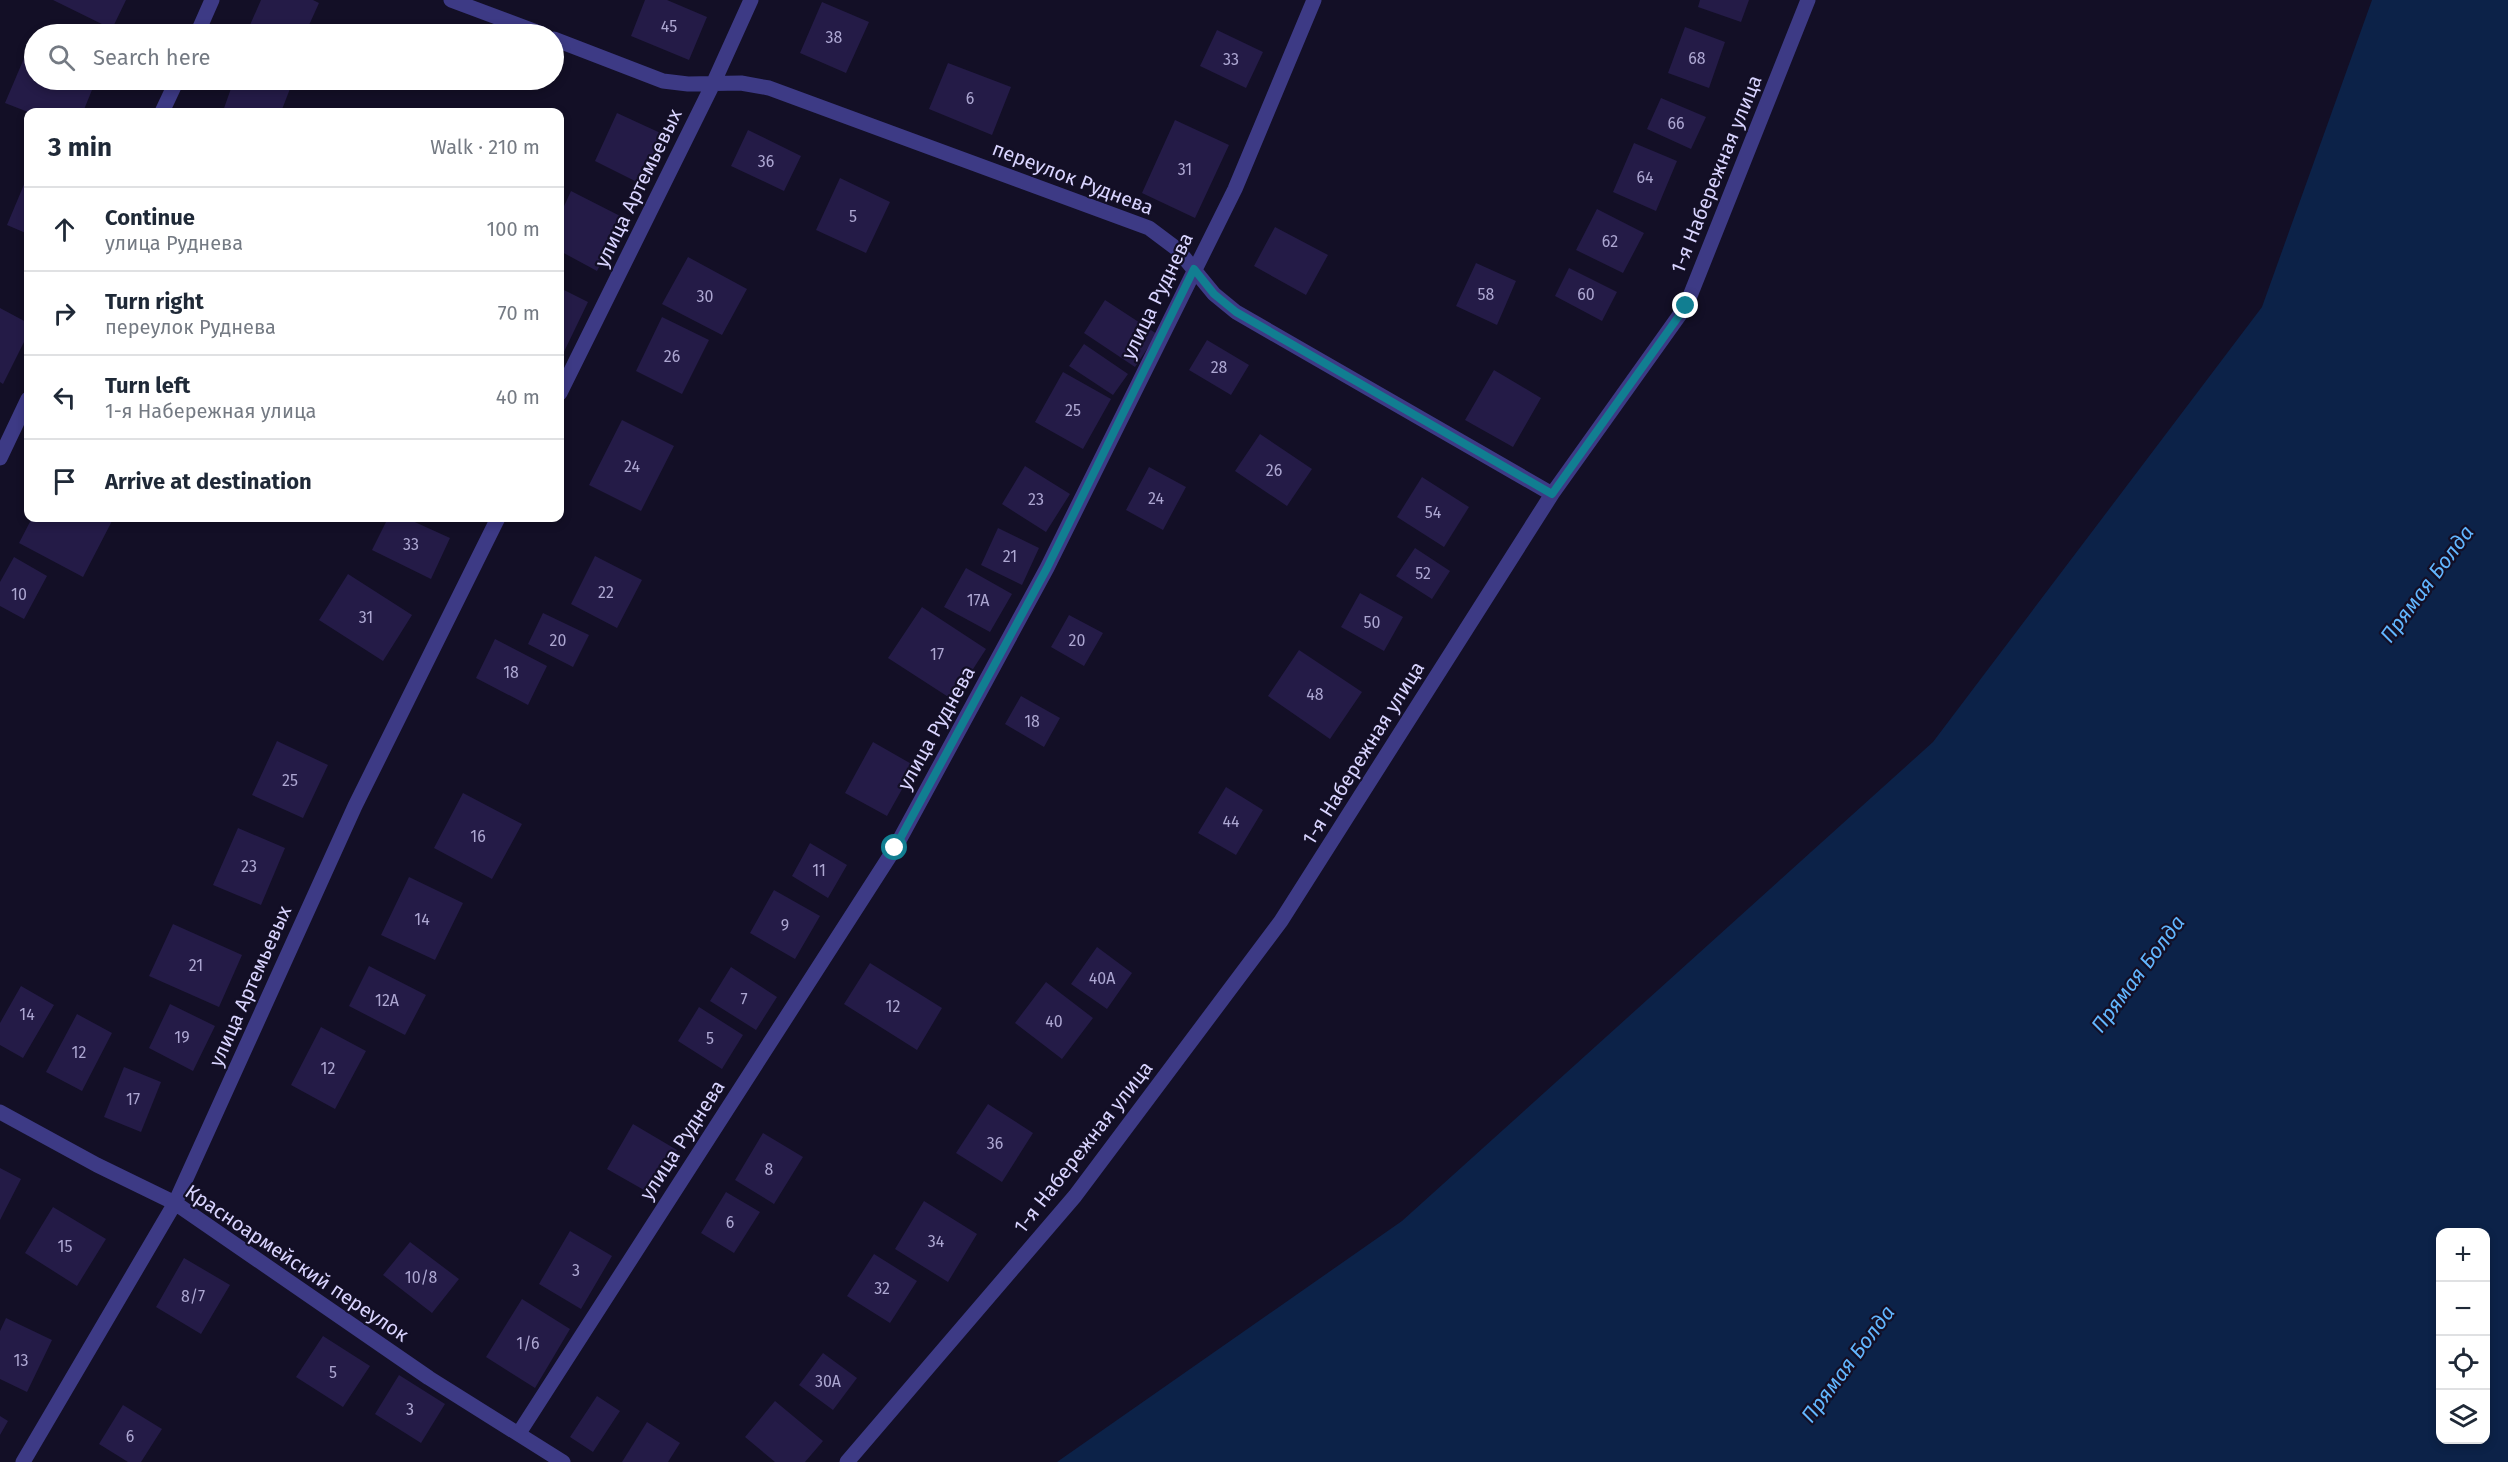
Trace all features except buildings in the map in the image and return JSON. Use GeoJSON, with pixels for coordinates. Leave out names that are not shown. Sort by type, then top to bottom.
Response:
{"type":"FeatureCollection","features":[{"type":"Feature","properties":{"kind":"street"},"geometry":{"type":"LineString","coordinates":[[201,24],[212,0]]}},
{"type":"Feature","properties":{"kind":"street"},"geometry":{"type":"LineString","coordinates":[[451,0],[515,24]]}},
{"type":"Feature","properties":{"kind":"street","name":"улица Артемьевых"},"geometry":{"type":"LineString","coordinates":[[564,385],[713,84],[751,0]]}},
{"type":"Feature","properties":{"kind":"street","name":"улица Руднева"},"geometry":{"type":"LineString","coordinates":[[519,1433],[895,848],[1047,568],[1235,189],[1314,0]]}},
{"type":"Feature","properties":{"kind":"street","name":"1-я Набережная улица"},"geometry":{"type":"LineString","coordinates":[[847,1462],[1075,1197],[1281,921],[1552,494],[1686,306],[1808,0]]}},
{"type":"Feature","properties":{"kind":"street","name":"переулок Руднева"},"geometry":{"type":"LineString","coordinates":[[564,43],[663,81],[688,84],[741,83],[769,88],[1149,228],[1177,249],[1214,294],[1236,312],[1552,494]]}},
{"type":"Feature","properties":{"kind":"street"},"geometry":{"type":"LineString","coordinates":[[164,108],[172,90]]}},
{"type":"Feature","properties":{"kind":"street"},"geometry":{"type":"LineString","coordinates":[[0,458],[24,407]]}},
{"type":"Feature","properties":{"kind":"street","name":"улица Артемьевых"},"geometry":{"type":"LineString","coordinates":[[23,1462],[175,1203],[355,806],[496,522]]}},
{"type":"Feature","properties":{"kind":"street","name":"Красноармейский переулок"},"geometry":{"type":"LineString","coordinates":[[0,1112],[97,1165],[175,1203],[429,1378],[563,1462]]}},
{"type":"Feature","properties":{"kind":"water","name":"Прямая Болда"},"geometry":{"type":"Polygon","coordinates":[[[2372,0],[2508,0],[2508,1462],[1057,1462],[1402,1221],[1933,742],[2262,307],[2372,0]]]}},
{"type":"Feature","properties":{"kind":"route"},"geometry":{"type":"LineString","coordinates":[[895,848],[1047,568],[1194,269],[1214,294],[1236,312],[1552,494],[1686,306]]}}]}
